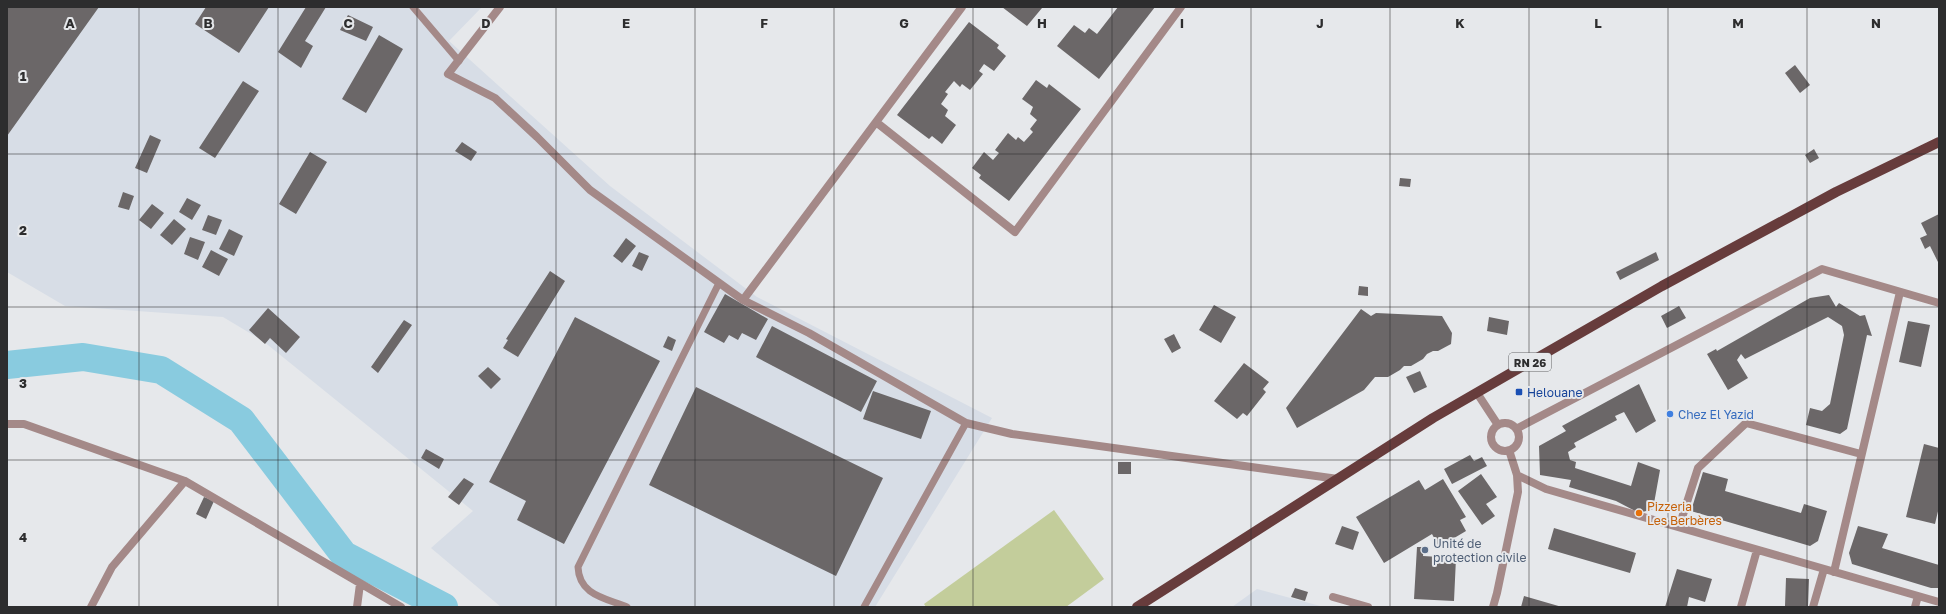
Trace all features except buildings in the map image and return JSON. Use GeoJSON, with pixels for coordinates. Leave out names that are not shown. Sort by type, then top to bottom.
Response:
{"type":"FeatureCollection","features":[{"type":"Feature","properties":{"kind":"main road","name":"RN 26"},"geometry":{"type":"LineString","coordinates":[[1136,607],[1477,392],[1662,286],[1836,192],[1939,142]]}},
{"type":"Feature","properties":{"kind":"street"},"geometry":{"type":"LineString","coordinates":[[500,7],[448,74],[495,98],[537,137],[590,190],[743,300],[809,334],[966,423],[1012,434],[1338,479]]}},
{"type":"Feature","properties":{"kind":"street"},"geometry":{"type":"LineString","coordinates":[[743,300],[962,7]]}},
{"type":"Feature","properties":{"kind":"street"},"geometry":{"type":"LineString","coordinates":[[876,122],[1015,232],[1182,7]]}},
{"type":"Feature","properties":{"kind":"street"},"geometry":{"type":"LineString","coordinates":[[1516,429],[1822,269],[1939,303]]}},
{"type":"Feature","properties":{"kind":"street"},"geometry":{"type":"LineString","coordinates":[[1834,572],[1900,292]]}},
{"type":"Feature","properties":{"kind":"street"},"geometry":{"type":"LineString","coordinates":[[1477,392],[1498,425]]}},
{"type":"Feature","properties":{"kind":"street"},"geometry":{"type":"LineString","coordinates":[[1507,423],[1516,429],[1519,437],[1518,441],[1516,445],[1509,450],[1500,451],[1493,445],[1491,441],[1492,432],[1498,425],[1507,423]]}},
{"type":"Feature","properties":{"kind":"street"},"geometry":{"type":"LineString","coordinates":[[1678,527],[1698,468],[1746,423],[1862,454]]}},
{"type":"Feature","properties":{"kind":"street"},"geometry":{"type":"LineString","coordinates":[[7,424],[24,424],[185,481],[401,607]]}},
{"type":"Feature","properties":{"kind":"street"},"geometry":{"type":"LineString","coordinates":[[1493,607],[1518,492],[1517,475],[1509,450]]}},
{"type":"Feature","properties":{"kind":"street"},"geometry":{"type":"LineString","coordinates":[[1517,475],[1546,489],[1939,602]]}},
{"type":"Feature","properties":{"kind":"street"},"geometry":{"type":"LineString","coordinates":[[91,607],[112,567],[185,481]]}},
{"type":"Feature","properties":{"kind":"street"},"geometry":{"type":"LineString","coordinates":[[1741,607],[1757,550]]}},
{"type":"Feature","properties":{"kind":"street"},"geometry":{"type":"LineString","coordinates":[[1813,607],[1824,569]]}},
{"type":"Feature","properties":{"kind":"street"},"geometry":{"type":"LineString","coordinates":[[357,607],[360,584]]}},
{"type":"Feature","properties":{"kind":"street"},"geometry":{"type":"LineString","coordinates":[[1915,607],[1918,596]]}},
{"type":"Feature","properties":{"kind":"street"},"geometry":{"type":"LineString","coordinates":[[1333,597],[1368,607]]}},
{"type":"Feature","properties":{"kind":"lane"},"geometry":{"type":"LineString","coordinates":[[413,7],[459,61]]}},
{"type":"Feature","properties":{"kind":"lane"},"geometry":{"type":"LineString","coordinates":[[627,607],[593,594],[582,585],[578,578],[578,567],[719,283]]}},
{"type":"Feature","properties":{"kind":"lane"},"geometry":{"type":"LineString","coordinates":[[864,607],[966,423]]}},
{"type":"Feature","properties":{"kind":"shaded area"},"geometry":{"type":"Polygon","coordinates":[[[7,7],[482,7],[449,41],[610,186],[757,297],[992,418],[875,607],[501,607],[431,548],[473,511],[263,341],[223,317],[65,306],[7,272],[7,7]]]}},
{"type":"Feature","properties":{"kind":"shaded area"},"geometry":{"type":"Polygon","coordinates":[[[1257,589],[1324,607],[1232,607],[1257,589]]]}},
{"type":"Feature","properties":{"kind":"green space"},"geometry":{"type":"Polygon","coordinates":[[[1054,510],[1104,579],[1066,607],[926,607],[924,604],[1054,510]]]}},
{"type":"Feature","properties":{"kind":"waterway"},"geometry":{"type":"LineString","coordinates":[[7,365],[83,357],[161,370],[241,420],[344,555],[444,607]]}},
{"type":"Feature","properties":{"kind":"place","name":"Helouane"},"geometry":{"type":"Point","coordinates":[1519,392]}},
{"type":"Feature","properties":{"kind":"place","name":"Chez El Yazid"},"geometry":{"type":"Point","coordinates":[1670,414]}},
{"type":"Feature","properties":{"kind":"place","name":"Pizzeria Les Berbères"},"geometry":{"type":"Point","coordinates":[1639,513]}},
{"type":"Feature","properties":{"kind":"place","name":"Unité de protection civile"},"geometry":{"type":"Point","coordinates":[1425,550]}}]}
